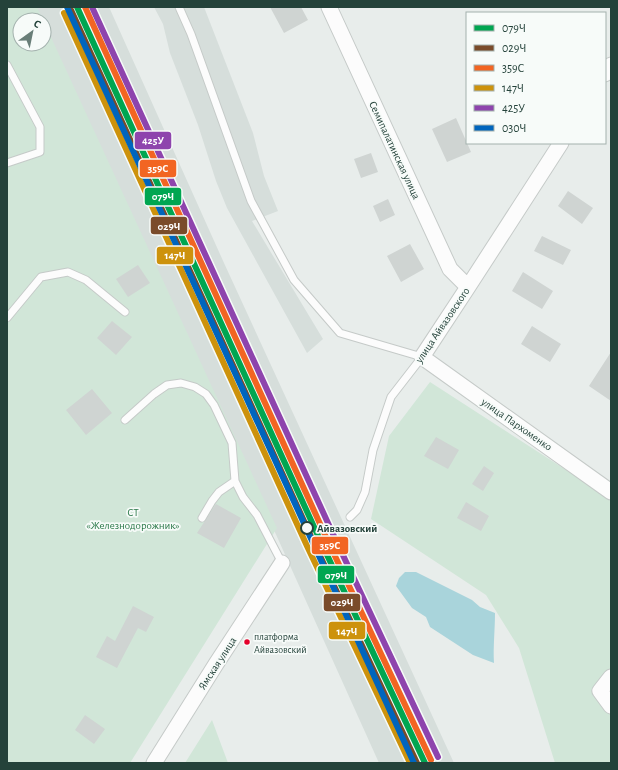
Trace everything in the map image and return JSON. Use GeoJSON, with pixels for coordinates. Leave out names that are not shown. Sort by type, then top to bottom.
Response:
{"type":"FeatureCollection","features":[{"type":"Feature","properties":{"kind":"street","name":"Семипалатинская улица"},"geometry":{"type":"LineString","coordinates":[[328,7],[450,269],[468,287]]}},
{"type":"Feature","properties":{"kind":"street","name":"улица Айвазовского"},"geometry":{"type":"LineString","coordinates":[[422,357],[560,144]]}},
{"type":"Feature","properties":{"kind":"street","name":"улица Пархоменко"},"geometry":{"type":"LineString","coordinates":[[422,357],[611,492]]}},
{"type":"Feature","properties":{"kind":"street","name":"Ямская улица"},"geometry":{"type":"LineString","coordinates":[[154,763],[282,563]]}},
{"type":"Feature","properties":{"kind":"street"},"geometry":{"type":"LineString","coordinates":[[611,677],[600,691],[611,706]]}},
{"type":"Feature","properties":{"kind":"lane"},"geometry":{"type":"LineString","coordinates":[[179,7],[191,34],[251,201],[294,280],[340,333],[422,357]]}},
{"type":"Feature","properties":{"kind":"lane"},"geometry":{"type":"LineString","coordinates":[[7,65],[40,127],[40,152],[7,163]]}},
{"type":"Feature","properties":{"kind":"lane"},"geometry":{"type":"LineString","coordinates":[[7,318],[41,277],[68,272],[86,280],[125,312]]}},
{"type":"Feature","properties":{"kind":"lane","name":"улица Айвазовского"},"geometry":{"type":"LineString","coordinates":[[350,517],[357,510],[366,492],[373,450],[391,397],[422,357]]}},
{"type":"Feature","properties":{"kind":"lane"},"geometry":{"type":"LineString","coordinates":[[125,420],[154,394],[167,385],[181,383],[194,387],[206,394],[214,405],[232,443],[235,481],[243,498],[257,515],[282,563]]}},
{"type":"Feature","properties":{"kind":"lane"},"geometry":{"type":"LineString","coordinates":[[202,518],[219,492],[235,481]]}},
{"type":"Feature","properties":{"kind":"shaded area"},"geometry":{"type":"Polygon","coordinates":[[[31,7],[109,7],[224,263],[454,763],[379,763],[237,448],[52,50],[52,12],[34,12],[31,7]]]}},
{"type":"Feature","properties":{"kind":"shaded area"},"geometry":{"type":"Polygon","coordinates":[[[154,7],[204,7],[253,133],[264,176],[278,211],[252,221],[323,339],[307,353],[227,208],[216,181],[198,125],[170,53],[163,24],[154,7]]]}},
{"type":"Feature","properties":{"kind":"green space","name":"СТ «Железнодорожник»"},"geometry":{"type":"Polygon","coordinates":[[[7,7],[37,7],[39,12],[12,12],[12,52],[52,52],[52,39],[277,528],[130,763],[7,763],[7,7]]]}},
{"type":"Feature","properties":{"kind":"green space"},"geometry":{"type":"Polygon","coordinates":[[[430,382],[611,499],[611,763],[555,763],[519,648],[486,595],[371,519],[389,436],[430,382]]]}},
{"type":"Feature","properties":{"kind":"green space"},"geometry":{"type":"Polygon","coordinates":[[[212,720],[228,763],[185,763],[212,720]]]}},
{"type":"Feature","properties":{"kind":"water"},"geometry":{"type":"Polygon","coordinates":[[[405,572],[416,572],[472,600],[480,607],[495,613],[494,663],[473,655],[430,627],[426,617],[412,608],[396,586],[399,578],[405,572]]]}},
{"type":"Feature","properties":{"kind":"building"},"geometry":{"type":"Polygon","coordinates":[[[270,7],[301,7],[308,20],[284,33],[270,7]]]}},
{"type":"Feature","properties":{"kind":"building"},"geometry":{"type":"Polygon","coordinates":[[[456,118],[466,144],[467,144],[471,152],[447,162],[432,129],[456,118]]]}},
{"type":"Feature","properties":{"kind":"building"},"geometry":{"type":"Polygon","coordinates":[[[371,153],[378,172],[361,178],[354,159],[371,153]]]}},
{"type":"Feature","properties":{"kind":"building"},"geometry":{"type":"Polygon","coordinates":[[[568,191],[593,208],[582,224],[558,206],[568,191]]]}},
{"type":"Feature","properties":{"kind":"building"},"geometry":{"type":"Polygon","coordinates":[[[388,199],[395,215],[380,222],[373,206],[388,199]]]}},
{"type":"Feature","properties":{"kind":"building"},"geometry":{"type":"Polygon","coordinates":[[[542,236],[571,250],[563,265],[534,251],[542,236]]]}},
{"type":"Feature","properties":{"kind":"building"},"geometry":{"type":"Polygon","coordinates":[[[410,244],[424,269],[401,282],[387,256],[410,244]]]}},
{"type":"Feature","properties":{"kind":"building"},"geometry":{"type":"Polygon","coordinates":[[[138,265],[150,283],[128,297],[116,279],[138,265]]]}},
{"type":"Feature","properties":{"kind":"building"},"geometry":{"type":"Polygon","coordinates":[[[523,272],[553,291],[542,309],[512,291],[523,272]]]}},
{"type":"Feature","properties":{"kind":"building"},"geometry":{"type":"Polygon","coordinates":[[[112,321],[132,337],[116,355],[97,338],[112,321]]]}},
{"type":"Feature","properties":{"kind":"building"},"geometry":{"type":"Polygon","coordinates":[[[532,326],[561,344],[550,362],[521,344],[532,326]]]}},
{"type":"Feature","properties":{"kind":"building"},"geometry":{"type":"Polygon","coordinates":[[[611,352],[611,401],[589,386],[611,352]]]}},
{"type":"Feature","properties":{"kind":"building"},"geometry":{"type":"Polygon","coordinates":[[[92,389],[112,413],[86,435],[66,410],[92,389]]]}},
{"type":"Feature","properties":{"kind":"building"},"geometry":{"type":"Polygon","coordinates":[[[436,437],[459,450],[448,469],[424,456],[436,437]]]}},
{"type":"Feature","properties":{"kind":"building"},"geometry":{"type":"Polygon","coordinates":[[[484,466],[494,473],[483,491],[472,484],[484,466]]]}},
{"type":"Feature","properties":{"kind":"building"},"geometry":{"type":"Polygon","coordinates":[[[466,502],[489,516],[481,531],[457,518],[466,502]]]}},
{"type":"Feature","properties":{"kind":"building"},"geometry":{"type":"Polygon","coordinates":[[[216,504],[241,518],[224,548],[197,533],[216,504]]]}},
{"type":"Feature","properties":{"kind":"building"},"geometry":{"type":"Polygon","coordinates":[[[133,606],[154,617],[146,632],[138,628],[117,668],[96,657],[107,636],[115,641],[133,606]]]}},
{"type":"Feature","properties":{"kind":"building"},"geometry":{"type":"Polygon","coordinates":[[[85,715],[105,729],[94,744],[75,730],[85,715]]]}},
{"type":"Feature","properties":{"kind":"transit line","name":"030Ч"},"geometry":{"type":"LineString","coordinates":[[67,7],[414,763]]}},
{"type":"Feature","properties":{"kind":"transit line","name":"079Ч"},"geometry":{"type":"LineString","coordinates":[[77,7],[320,540],[425,763]]}},
{"type":"Feature","properties":{"kind":"transit line","name":"359С"},"geometry":{"type":"LineString","coordinates":[[85,7],[326,537],[431,760]]}},
{"type":"Feature","properties":{"kind":"transit line","name":"425У"},"geometry":{"type":"LineString","coordinates":[[92,7],[333,534],[438,757]]}},
{"type":"Feature","properties":{"kind":"transit line","name":"029Ч"},"geometry":{"type":"LineString","coordinates":[[71,10],[314,543],[417,763]]}},
{"type":"Feature","properties":{"kind":"transit line","name":"147Ч"},"geometry":{"type":"LineString","coordinates":[[64,13],[307,546],[410,763]]}},
{"type":"Feature","properties":{"kind":"place","name":"Айвазовский"},"geometry":{"type":"Point","coordinates":[307,528]}},
{"type":"Feature","properties":{"kind":"place","name":"платформа Айвазовский"},"geometry":{"type":"Point","coordinates":[247,642]}}]}
